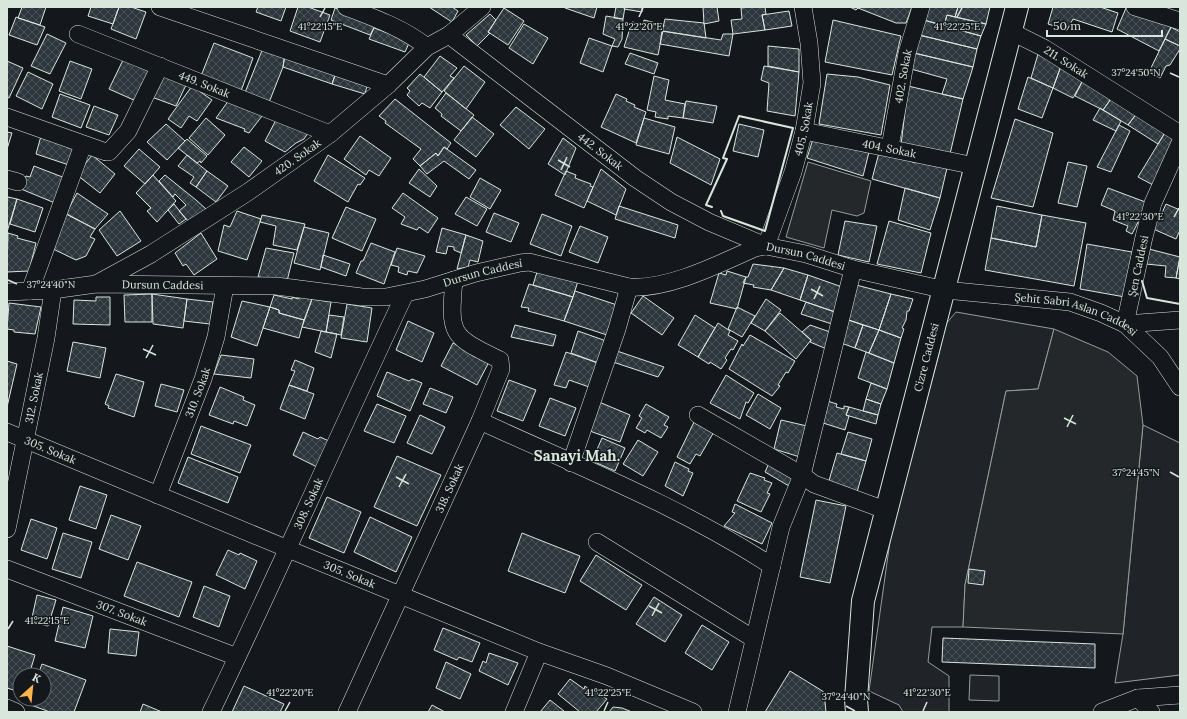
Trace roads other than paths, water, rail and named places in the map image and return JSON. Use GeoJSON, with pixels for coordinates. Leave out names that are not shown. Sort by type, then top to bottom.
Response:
{"type":"FeatureCollection","features":[{"type":"Feature","properties":{"kind":"main road","name":"Cizre Caddesi"},"geometry":{"type":"LineString","coordinates":[[857,712],[856,699],[863,601],[885,510],[945,290],[975,166],[1018,7]]}},
{"type":"Feature","properties":{"kind":"street"},"geometry":{"type":"LineString","coordinates":[[160,7],[388,85]]}},
{"type":"Feature","properties":{"kind":"street"},"geometry":{"type":"LineString","coordinates":[[346,7],[382,21],[413,36],[427,47]]}},
{"type":"Feature","properties":{"kind":"street","name":"420. Sokak"},"geometry":{"type":"LineString","coordinates":[[96,284],[150,254],[248,192],[330,134],[388,85],[427,47],[448,35],[482,7]]}},
{"type":"Feature","properties":{"kind":"street","name":"405. Sokak"},"geometry":{"type":"LineString","coordinates":[[766,246],[791,178],[804,131],[812,82],[809,43],[803,7]]}},
{"type":"Feature","properties":{"kind":"street","name":"402. Sokak"},"geometry":{"type":"LineString","coordinates":[[890,147],[907,54],[921,7]]}},
{"type":"Feature","properties":{"kind":"street"},"geometry":{"type":"LineString","coordinates":[[1135,7],[1180,21]]}},
{"type":"Feature","properties":{"kind":"street","name":"211. Sokak"},"geometry":{"type":"LineString","coordinates":[[1012,32],[1044,48],[1180,134]]}},
{"type":"Feature","properties":{"kind":"street","name":"449. Sokak"},"geometry":{"type":"LineString","coordinates":[[78,34],[330,134]]}},
{"type":"Feature","properties":{"kind":"street","name":"442. Sokak"},"geometry":{"type":"LineString","coordinates":[[448,35],[636,178],[671,202],[709,222],[766,246]]}},
{"type":"Feature","properties":{"kind":"street"},"geometry":{"type":"LineString","coordinates":[[7,117],[83,145],[106,152],[112,150],[128,131],[160,66]]}},
{"type":"Feature","properties":{"kind":"street","name":"404. Sokak"},"geometry":{"type":"LineString","coordinates":[[804,131],[890,147],[975,166]]}},
{"type":"Feature","properties":{"kind":"street","name":"Şen Caddesi"},"geometry":{"type":"LineString","coordinates":[[1125,324],[1153,203],[1180,143]]}},
{"type":"Feature","properties":{"kind":"street"},"geometry":{"type":"LineString","coordinates":[[30,291],[83,145]]}},
{"type":"Feature","properties":{"kind":"street","name":"Dursun Caddesi"},"geometry":{"type":"LineString","coordinates":[[7,292],[53,290],[96,284],[276,286],[362,297],[386,297],[405,294],[513,264],[529,262],[630,287],[640,288],[664,284],[755,248],[766,246],[806,254],[853,269],[945,290]]}},
{"type":"Feature","properties":{"kind":"street"},"geometry":{"type":"LineString","coordinates":[[737,712],[781,527],[802,474],[853,269]]}},
{"type":"Feature","properties":{"kind":"street","name":"318. Sokak"},"geometry":{"type":"LineString","coordinates":[[347,712],[480,421],[502,364],[500,360],[468,345],[457,335],[452,321],[454,280]]}},
{"type":"Feature","properties":{"kind":"street","name":"310. Sokak"},"geometry":{"type":"LineString","coordinates":[[158,495],[203,378],[216,337],[225,286]]}},
{"type":"Feature","properties":{"kind":"street"},"geometry":{"type":"LineString","coordinates":[[571,463],[630,287]]}},
{"type":"Feature","properties":{"kind":"street","name":"312. Sokak"},"geometry":{"type":"LineString","coordinates":[[7,529],[26,439],[53,290]]}},
{"type":"Feature","properties":{"kind":"street","name":"Şehit Sabri Aslan Caddesi"},"geometry":{"type":"LineString","coordinates":[[945,290],[1070,302],[1101,313],[1125,324],[1160,357],[1180,387]]}},
{"type":"Feature","properties":{"kind":"street","name":"308. Sokak"},"geometry":{"type":"LineString","coordinates":[[211,712],[288,550],[340,430],[405,294]]}},
{"type":"Feature","properties":{"kind":"street"},"geometry":{"type":"LineString","coordinates":[[1125,324],[1180,320]]}},
{"type":"Feature","properties":{"kind":"street"},"geometry":{"type":"LineString","coordinates":[[698,415],[802,474],[814,484],[885,510]]}},
{"type":"Feature","properties":{"kind":"street"},"geometry":{"type":"LineString","coordinates":[[480,421],[571,463],[626,486],[696,520],[772,566]]}},
{"type":"Feature","properties":{"kind":"street","name":"305. Sokak"},"geometry":{"type":"LineString","coordinates":[[7,432],[288,550],[539,652],[607,676],[693,712]]}},
{"type":"Feature","properties":{"kind":"street"},"geometry":{"type":"LineString","coordinates":[[597,542],[754,639]]}},
{"type":"Feature","properties":{"kind":"street","name":"307. Sokak"},"geometry":{"type":"LineString","coordinates":[[7,569],[237,657]]}},
{"type":"Feature","properties":{"kind":"street"},"geometry":{"type":"LineString","coordinates":[[514,712],[539,652]]}},
{"type":"Feature","properties":{"kind":"street"},"geometry":{"type":"LineString","coordinates":[[1102,712],[1138,698],[1180,695]]}},
{"type":"Feature","properties":{"kind":"street"},"geometry":{"type":"LineString","coordinates":[[1138,698],[1151,712]]}},
{"type":"Feature","properties":{"kind":"street"},"geometry":{"type":"LineString","coordinates":[[7,708],[16,712]]}},
{"type":"Feature","properties":{"kind":"district","name":"Sanayi Mah."},"geometry":{"type":"Point","coordinates":[577,456]}}]}
